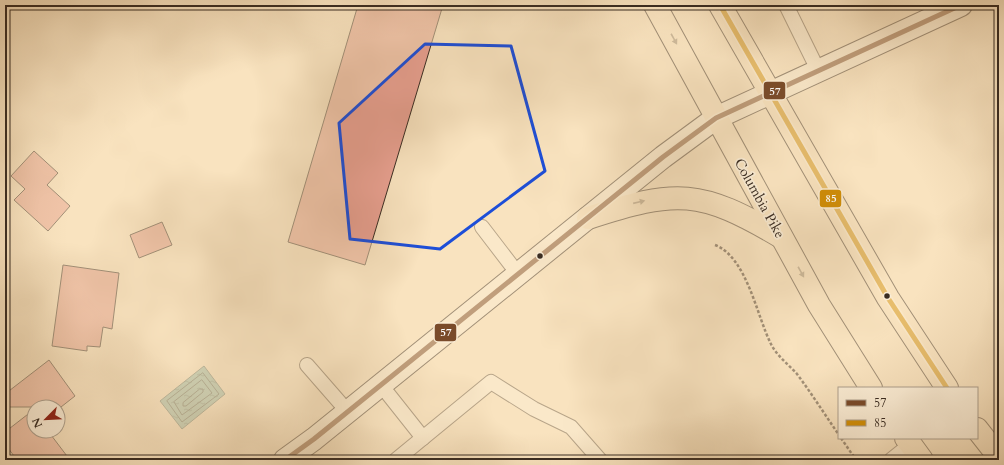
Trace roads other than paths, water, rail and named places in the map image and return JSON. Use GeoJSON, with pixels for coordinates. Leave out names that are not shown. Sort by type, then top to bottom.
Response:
{"type":"FeatureCollection","features":[{"type":"Feature","properties":{"kind":"main road","name":"Columbia Pike"},"geometry":{"type":"LineString","coordinates":[[655,5],[819,305],[870,387]]}},
{"type":"Feature","properties":{"kind":"main road"},"geometry":{"type":"LineString","coordinates":[[720,5],[888,298],[946,387]]}},
{"type":"Feature","properties":{"kind":"main road"},"geometry":{"type":"LineString","coordinates":[[285,460],[348,412],[663,157],[716,118],[769,92],[961,5]]}},
{"type":"Feature","properties":{"kind":"main road"},"geometry":{"type":"LineString","coordinates":[[588,218],[651,199],[685,197],[708,202],[734,211],[782,238]]}},
{"type":"Feature","properties":{"kind":"main road"},"geometry":{"type":"LineString","coordinates":[[978,430],[999,457]]}},
{"type":"Feature","properties":{"kind":"lane"},"geometry":{"type":"LineString","coordinates":[[786,5],[818,70]]}},
{"type":"Feature","properties":{"kind":"lane"},"geometry":{"type":"LineString","coordinates":[[482,227],[518,274]]}},
{"type":"Feature","properties":{"kind":"lane"},"geometry":{"type":"LineString","coordinates":[[307,365],[348,412]]}},
{"type":"Feature","properties":{"kind":"lane"},"geometry":{"type":"LineString","coordinates":[[396,460],[492,382],[534,409],[571,427],[600,460]]}},
{"type":"Feature","properties":{"kind":"lane"},"geometry":{"type":"LineString","coordinates":[[381,385],[423,438]]}},
{"type":"Feature","properties":{"kind":"lane"},"geometry":{"type":"LineString","coordinates":[[891,460],[913,447]]}},
{"type":"Feature","properties":{"kind":"water"},"geometry":{"type":"Polygon","coordinates":[[[204,366],[225,394],[182,429],[160,401],[204,366]]]}}]}
